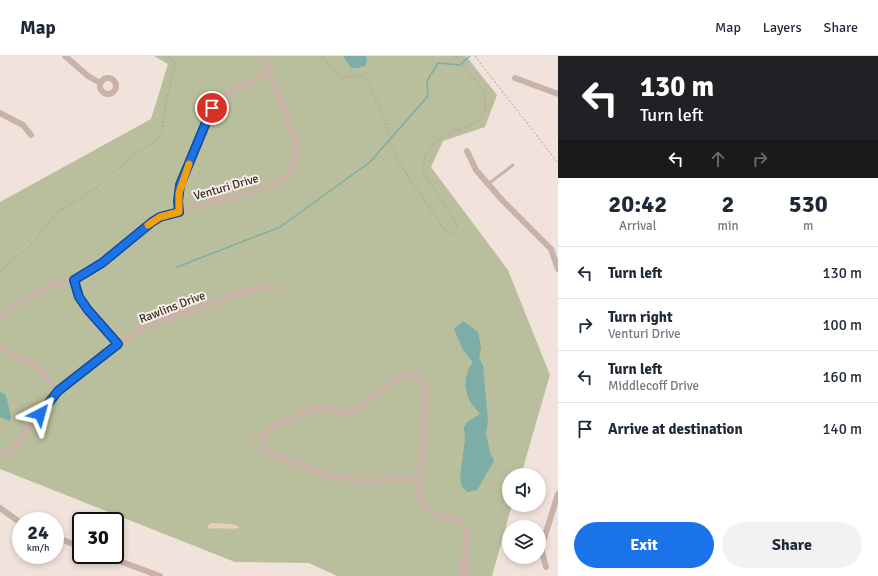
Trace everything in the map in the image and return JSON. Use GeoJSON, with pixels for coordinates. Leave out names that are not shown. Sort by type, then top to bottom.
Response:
{"type":"FeatureCollection","features":[{"type":"Feature","properties":{"kind":"street"},"geometry":{"type":"LineString","coordinates":[[65,56],[88,76],[100,83]]}},
{"type":"Feature","properties":{"kind":"street","name":"Venturi Drive"},"geometry":{"type":"LineString","coordinates":[[0,317],[7,310],[41,291],[54,285],[74,280],[102,263],[160,217],[274,185],[290,172],[296,158],[297,145],[264,56]]}},
{"type":"Feature","properties":{"kind":"street"},"geometry":{"type":"LineString","coordinates":[[179,212],[178,201],[180,185],[212,108],[230,91],[271,72]]}},
{"type":"Feature","properties":{"kind":"street"},"geometry":{"type":"LineString","coordinates":[[515,78],[558,94]]}},
{"type":"Feature","properties":{"kind":"street"},"geometry":{"type":"LineString","coordinates":[[0,113],[23,125],[31,135]]}},
{"type":"Feature","properties":{"kind":"street"},"geometry":{"type":"LineString","coordinates":[[467,151],[476,170],[502,200],[551,249],[558,269]]}},
{"type":"Feature","properties":{"kind":"street"},"geometry":{"type":"LineString","coordinates":[[74,280],[79,297],[88,310],[118,344]]}},
{"type":"Feature","properties":{"kind":"street","name":"Rawlins Drive"},"geometry":{"type":"LineString","coordinates":[[0,453],[6,453],[12,449],[58,391],[118,344],[144,328],[255,288],[268,286],[278,288]]}},
{"type":"Feature","properties":{"kind":"street"},"geometry":{"type":"LineString","coordinates":[[0,347],[9,354],[35,364],[58,391]]}},
{"type":"Feature","properties":{"kind":"street"},"geometry":{"type":"LineString","coordinates":[[420,480],[395,478],[367,482],[331,476],[271,454],[266,450],[264,439],[265,435],[272,428],[310,409],[326,408],[344,413],[357,409],[391,383],[409,374],[420,376],[426,391],[419,498],[423,507],[436,514],[458,520],[466,529],[466,576]]}},
{"type":"Feature","properties":{"kind":"street"},"geometry":{"type":"LineString","coordinates":[[546,567],[542,552],[542,545],[558,494]]}},
{"type":"Feature","properties":{"kind":"street"},"geometry":{"type":"LineString","coordinates":[[0,508],[12,517]]}},
{"type":"Feature","properties":{"kind":"street"},"geometry":{"type":"LineString","coordinates":[[461,576],[462,562],[465,558]]}},
{"type":"Feature","properties":{"kind":"street"},"geometry":{"type":"LineString","coordinates":[[124,563],[160,576]]}},
{"type":"Feature","properties":{"kind":"lane"},"geometry":{"type":"LineString","coordinates":[[488,184],[513,165]]}},
{"type":"Feature","properties":{"kind":"lane"},"geometry":{"type":"LineString","coordinates":[[265,435],[255,437],[253,445],[258,451],[266,450]]}},
{"type":"Feature","properties":{"kind":"path"},"geometry":{"type":"LineString","coordinates":[[0,271],[32,244],[45,229],[53,215],[97,188],[125,162],[150,146],[158,138],[162,130],[166,102],[175,65],[173,60],[168,56]]}},
{"type":"Feature","properties":{"kind":"path"},"geometry":{"type":"LineString","coordinates":[[322,56],[341,78],[360,75],[367,80],[385,119],[390,143],[401,166],[448,235],[458,228],[457,225],[427,179],[423,171],[423,163],[429,148],[434,143],[445,136],[478,121],[485,113],[483,90],[456,56]]}},
{"type":"Feature","properties":{"kind":"path"},"geometry":{"type":"LineString","coordinates":[[475,56],[558,163]]}},
{"type":"Feature","properties":{"kind":"green space"},"geometry":{"type":"Polygon","coordinates":[[[154,56],[466,56],[497,95],[485,127],[443,141],[431,167],[508,270],[550,375],[523,468],[502,468],[502,512],[510,512],[508,520],[502,520],[502,540],[492,576],[337,576],[309,563],[235,562],[124,518],[124,512],[109,512],[0,469],[0,202],[151,119],[168,64],[154,56]]]}},
{"type":"Feature","properties":{"kind":"sand"},"geometry":{"type":"Polygon","coordinates":[[[211,523],[232,524],[238,526],[239,528],[210,529],[207,526],[211,523]]]}},
{"type":"Feature","properties":{"kind":"water"},"geometry":{"type":"Polygon","coordinates":[[[343,56],[366,56],[367,59],[365,66],[351,68],[343,56]]]}},
{"type":"Feature","properties":{"kind":"water"},"geometry":{"type":"Polygon","coordinates":[[[463,321],[478,332],[481,348],[479,358],[483,366],[488,420],[486,434],[490,452],[494,461],[477,490],[467,492],[462,487],[460,477],[465,440],[464,427],[467,422],[480,414],[470,402],[466,390],[467,373],[473,362],[463,350],[454,329],[463,321]]]}},
{"type":"Feature","properties":{"kind":"water"},"geometry":{"type":"Polygon","coordinates":[[[0,392],[6,395],[11,418],[9,421],[0,417],[0,392]]]}},
{"type":"Feature","properties":{"kind":"waterway"},"geometry":{"type":"LineString","coordinates":[[177,267],[280,227],[370,162],[428,96],[427,81],[438,63],[460,65],[470,56]]}},
{"type":"Feature","properties":{"kind":"slow traffic"},"geometry":{"type":"LineString","coordinates":[[148,225],[160,217],[179,212],[178,201],[180,185],[189,164]]}},
{"type":"Feature","properties":{"kind":"route"},"geometry":{"type":"LineString","coordinates":[[40,414],[58,391],[118,344],[88,310],[79,297],[74,280],[102,263],[152,222],[160,217],[179,212],[178,201],[180,185],[212,108]]}}]}
